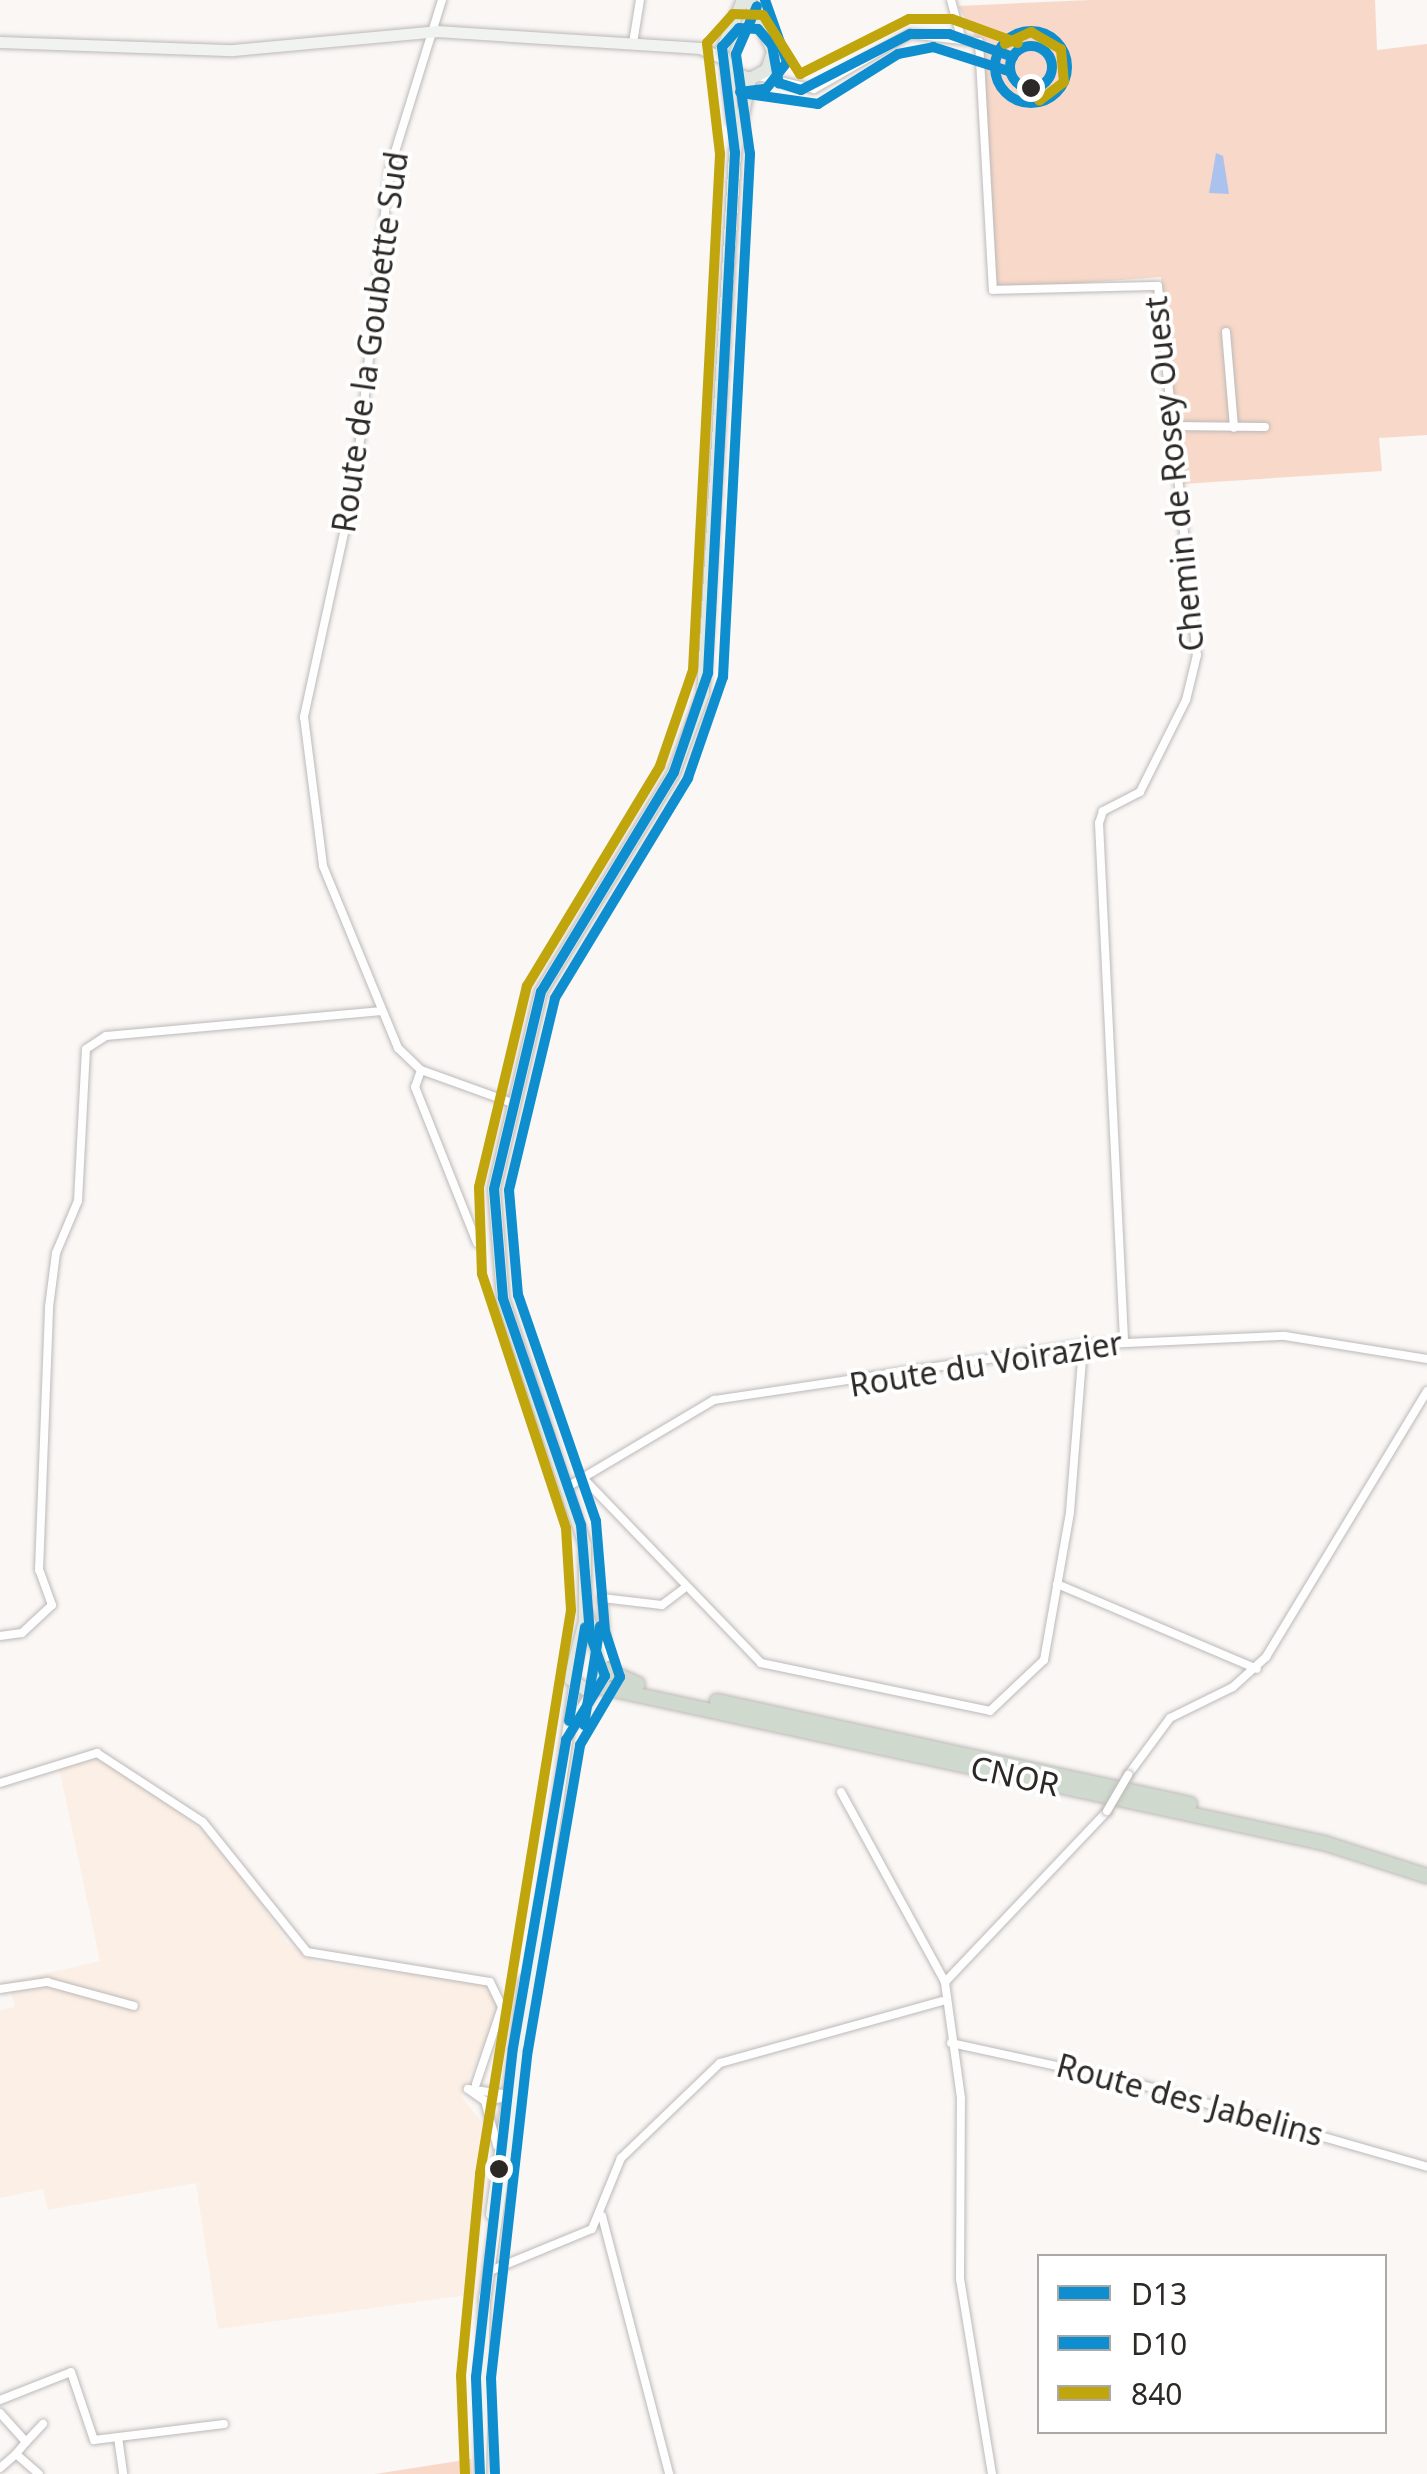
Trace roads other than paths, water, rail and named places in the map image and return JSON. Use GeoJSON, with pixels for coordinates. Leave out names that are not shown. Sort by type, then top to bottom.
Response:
{"type":"FeatureCollection","features":[{"type":"Feature","properties":{"kind":"highway","name":"CNOR"},"geometry":{"type":"LineString","coordinates":[[603,1663],[636,1684],[1325,1835],[1427,1867]]}},
{"type":"Feature","properties":{"kind":"highway","name":"CNOR"},"geometry":{"type":"LineString","coordinates":[[596,1690],[1324,1844],[1427,1876]]}},
{"type":"Feature","properties":{"kind":"main road"},"geometry":{"type":"LineString","coordinates":[[735,154],[754,78],[770,65],[772,44],[758,29],[746,0]]}},
{"type":"Feature","properties":{"kind":"main road"},"geometry":{"type":"LineString","coordinates":[[484,2300],[586,1611],[585,1545],[497,1271],[494,1188],[510,1102],[541,992],[674,772],[703,694],[735,154],[725,63],[728,36],[746,0]]}},
{"type":"Feature","properties":{"kind":"main road"},"geometry":{"type":"LineString","coordinates":[[700,48],[758,29]]}},
{"type":"Feature","properties":{"kind":"main road"},"geometry":{"type":"LineString","coordinates":[[0,42],[233,50],[433,31],[700,48],[754,78]]}},
{"type":"Feature","properties":{"kind":"main road"},"geometry":{"type":"LineString","coordinates":[[566,1740],[596,1690],[603,1663],[586,1611]]}},
{"type":"Feature","properties":{"kind":"main road"},"geometry":{"type":"LineString","coordinates":[[580,1660],[603,1663]]}},
{"type":"Feature","properties":{"kind":"main road"},"geometry":{"type":"LineString","coordinates":[[574,1687],[596,1690]]}},
{"type":"Feature","properties":{"kind":"main road"},"geometry":{"type":"LineString","coordinates":[[480,2474],[484,2300],[495,2175],[544,1893]]}},
{"type":"Feature","properties":{"kind":"street","name":"Route de la Goubette Sud"},"geometry":{"type":"LineString","coordinates":[[421,1070],[382,1011],[319,848],[306,685],[356,478],[390,168],[442,0]]}},
{"type":"Feature","properties":{"kind":"street"},"geometry":{"type":"LineString","coordinates":[[634,43],[640,0]]}},
{"type":"Feature","properties":{"kind":"street"},"geometry":{"type":"LineString","coordinates":[[754,78],[814,89],[910,34],[961,36],[951,0]]}},
{"type":"Feature","properties":{"kind":"street","name":"Chemin de Rosey Ouest"},"geometry":{"type":"LineString","coordinates":[[961,36],[979,42],[992,290],[1156,282],[1198,654],[1186,700],[1140,792],[1102,811],[1099,823],[1124,1340]]}},
{"type":"Feature","properties":{"kind":"street"},"geometry":{"type":"LineString","coordinates":[[770,65],[780,83]]}},
{"type":"Feature","properties":{"kind":"street"},"geometry":{"type":"LineString","coordinates":[[1226,332],[1234,428]]}},
{"type":"Feature","properties":{"kind":"street"},"geometry":{"type":"LineString","coordinates":[[1172,426],[1266,427]]}},
{"type":"Feature","properties":{"kind":"street"},"geometry":{"type":"LineString","coordinates":[[0,1636],[22,1633],[52,1605],[38,1570],[49,1307],[56,1253],[78,1200],[86,1049],[106,1036],[382,1011]]}},
{"type":"Feature","properties":{"kind":"street"},"geometry":{"type":"LineString","coordinates":[[478,1243],[415,1087],[421,1070],[510,1102]]}},
{"type":"Feature","properties":{"kind":"street","name":"Route du Voirazier"},"geometry":{"type":"LineString","coordinates":[[569,1486],[585,1480],[714,1400],[1084,1345],[1124,1340],[1285,1336],[1427,1359]]}},
{"type":"Feature","properties":{"kind":"street"},"geometry":{"type":"LineString","coordinates":[[585,1480],[683,1589],[766,1665],[977,1713],[1039,1669],[1057,1584],[1084,1345]]}},
{"type":"Feature","properties":{"kind":"street"},"geometry":{"type":"LineString","coordinates":[[992,2474],[960,2279],[962,2098],[942,2001],[945,1982],[1106,1811],[1170,1718],[1257,1669],[1427,1391]]}},
{"type":"Feature","properties":{"kind":"street"},"geometry":{"type":"LineString","coordinates":[[1057,1584],[1257,1669]]}},
{"type":"Feature","properties":{"kind":"street"},"geometry":{"type":"LineString","coordinates":[[603,1663],[602,1598],[662,1605],[683,1589]]}},
{"type":"Feature","properties":{"kind":"street"},"geometry":{"type":"LineString","coordinates":[[0,1783],[98,1753],[203,1822],[307,1952],[490,1982],[502,2007],[480,2093],[495,2175]]}},
{"type":"Feature","properties":{"kind":"street"},"geometry":{"type":"LineString","coordinates":[[841,1792],[945,1982]]}},
{"type":"Feature","properties":{"kind":"street"},"geometry":{"type":"LineString","coordinates":[[0,1989],[47,1982],[134,2006]]}},
{"type":"Feature","properties":{"kind":"street"},"geometry":{"type":"LineString","coordinates":[[490,2272],[578,2241],[602,2216],[621,2158],[720,2063],[942,2001]]}},
{"type":"Feature","properties":{"kind":"street","name":"Route des Jabelins"},"geometry":{"type":"LineString","coordinates":[[952,2043],[1135,2083],[1427,2167]]}},
{"type":"Feature","properties":{"kind":"street"},"geometry":{"type":"LineString","coordinates":[[511,2129],[507,2094],[517,2082]]}},
{"type":"Feature","properties":{"kind":"street"},"geometry":{"type":"LineString","coordinates":[[480,2093],[507,2094]]}},
{"type":"Feature","properties":{"kind":"street"},"geometry":{"type":"LineString","coordinates":[[602,2216],[669,2474]]}},
{"type":"Feature","properties":{"kind":"street"},"geometry":{"type":"LineString","coordinates":[[0,2400],[72,2372],[86,2435],[118,2437],[224,2424]]}},
{"type":"Feature","properties":{"kind":"street"},"geometry":{"type":"LineString","coordinates":[[0,2413],[26,2442]]}},
{"type":"Feature","properties":{"kind":"street"},"geometry":{"type":"LineString","coordinates":[[0,2468],[43,2424]]}},
{"type":"Feature","properties":{"kind":"street"},"geometry":{"type":"LineString","coordinates":[[118,2437],[123,2474]]}},
{"type":"Feature","properties":{"kind":"street"},"geometry":{"type":"LineString","coordinates":[[16,2454],[38,2474]]}},
{"type":"Feature","properties":{"kind":"water"},"geometry":{"type":"Polygon","coordinates":[[[1216,153],[1223,156],[1229,194],[1209,193],[1216,153]]]}}]}
